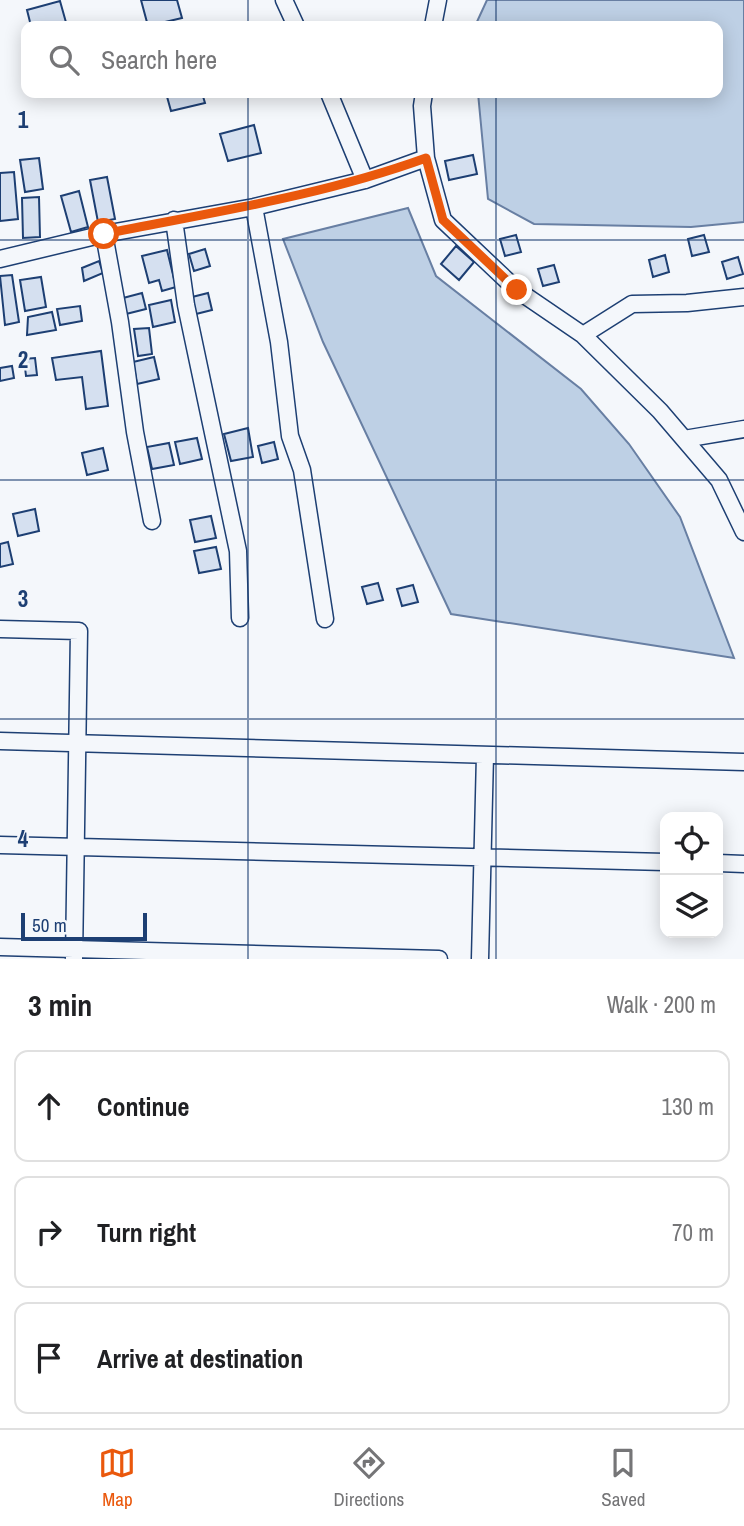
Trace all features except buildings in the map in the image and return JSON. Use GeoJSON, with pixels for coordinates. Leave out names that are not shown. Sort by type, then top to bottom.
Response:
{"type":"FeatureCollection","features":[{"type":"Feature","properties":{"kind":"street"},"geometry":{"type":"LineString","coordinates":[[284,0],[294,21]]}},
{"type":"Feature","properties":{"kind":"street"},"geometry":{"type":"LineString","coordinates":[[434,21],[438,0]]}},
{"type":"Feature","properties":{"kind":"street"},"geometry":{"type":"LineString","coordinates":[[331,98],[365,180]]}},
{"type":"Feature","properties":{"kind":"street"},"geometry":{"type":"LineString","coordinates":[[423,98],[426,158],[443,220],[517,290],[583,335],[660,411],[719,480],[744,532]]}},
{"type":"Feature","properties":{"kind":"street"},"geometry":{"type":"LineString","coordinates":[[0,259],[104,234],[254,207],[365,180],[426,158]]}},
{"type":"Feature","properties":{"kind":"street"},"geometry":{"type":"LineString","coordinates":[[254,207],[279,342],[290,436],[302,470],[325,619]]}},
{"type":"Feature","properties":{"kind":"street"},"geometry":{"type":"LineString","coordinates":[[174,220],[186,305],[238,551],[240,618]]}},
{"type":"Feature","properties":{"kind":"street"},"geometry":{"type":"LineString","coordinates":[[104,234],[152,522]]}},
{"type":"Feature","properties":{"kind":"street"},"geometry":{"type":"LineString","coordinates":[[583,335],[632,304],[687,303],[744,297]]}},
{"type":"Feature","properties":{"kind":"street"},"geometry":{"type":"LineString","coordinates":[[684,439],[744,429]]}},
{"type":"Feature","properties":{"kind":"street"},"geometry":{"type":"LineString","coordinates":[[0,629],[79,631],[74,954]]}},
{"type":"Feature","properties":{"kind":"street"},"geometry":{"type":"LineString","coordinates":[[0,741],[744,762]]}},
{"type":"Feature","properties":{"kind":"street"},"geometry":{"type":"LineString","coordinates":[[480,959],[485,755]]}},
{"type":"Feature","properties":{"kind":"street"},"geometry":{"type":"LineString","coordinates":[[0,845],[660,862]]}},
{"type":"Feature","properties":{"kind":"street"},"geometry":{"type":"LineString","coordinates":[[723,863],[744,864]]}},
{"type":"Feature","properties":{"kind":"street"},"geometry":{"type":"LineString","coordinates":[[0,947],[74,954],[439,959]]}},
{"type":"Feature","properties":{"kind":"water"},"geometry":{"type":"Polygon","coordinates":[[[487,0],[744,0],[744,222],[691,227],[534,224],[488,199],[478,98],[723,98],[723,21],[477,21],[487,0]]]}},
{"type":"Feature","properties":{"kind":"water"},"geometry":{"type":"Polygon","coordinates":[[[408,208],[436,276],[581,389],[629,444],[680,517],[734,658],[451,614],[323,342],[283,239],[408,208]]]}},
{"type":"Feature","properties":{"kind":"route"},"geometry":{"type":"LineString","coordinates":[[104,234],[254,207],[365,180],[426,158],[443,220],[517,290]]}}]}
